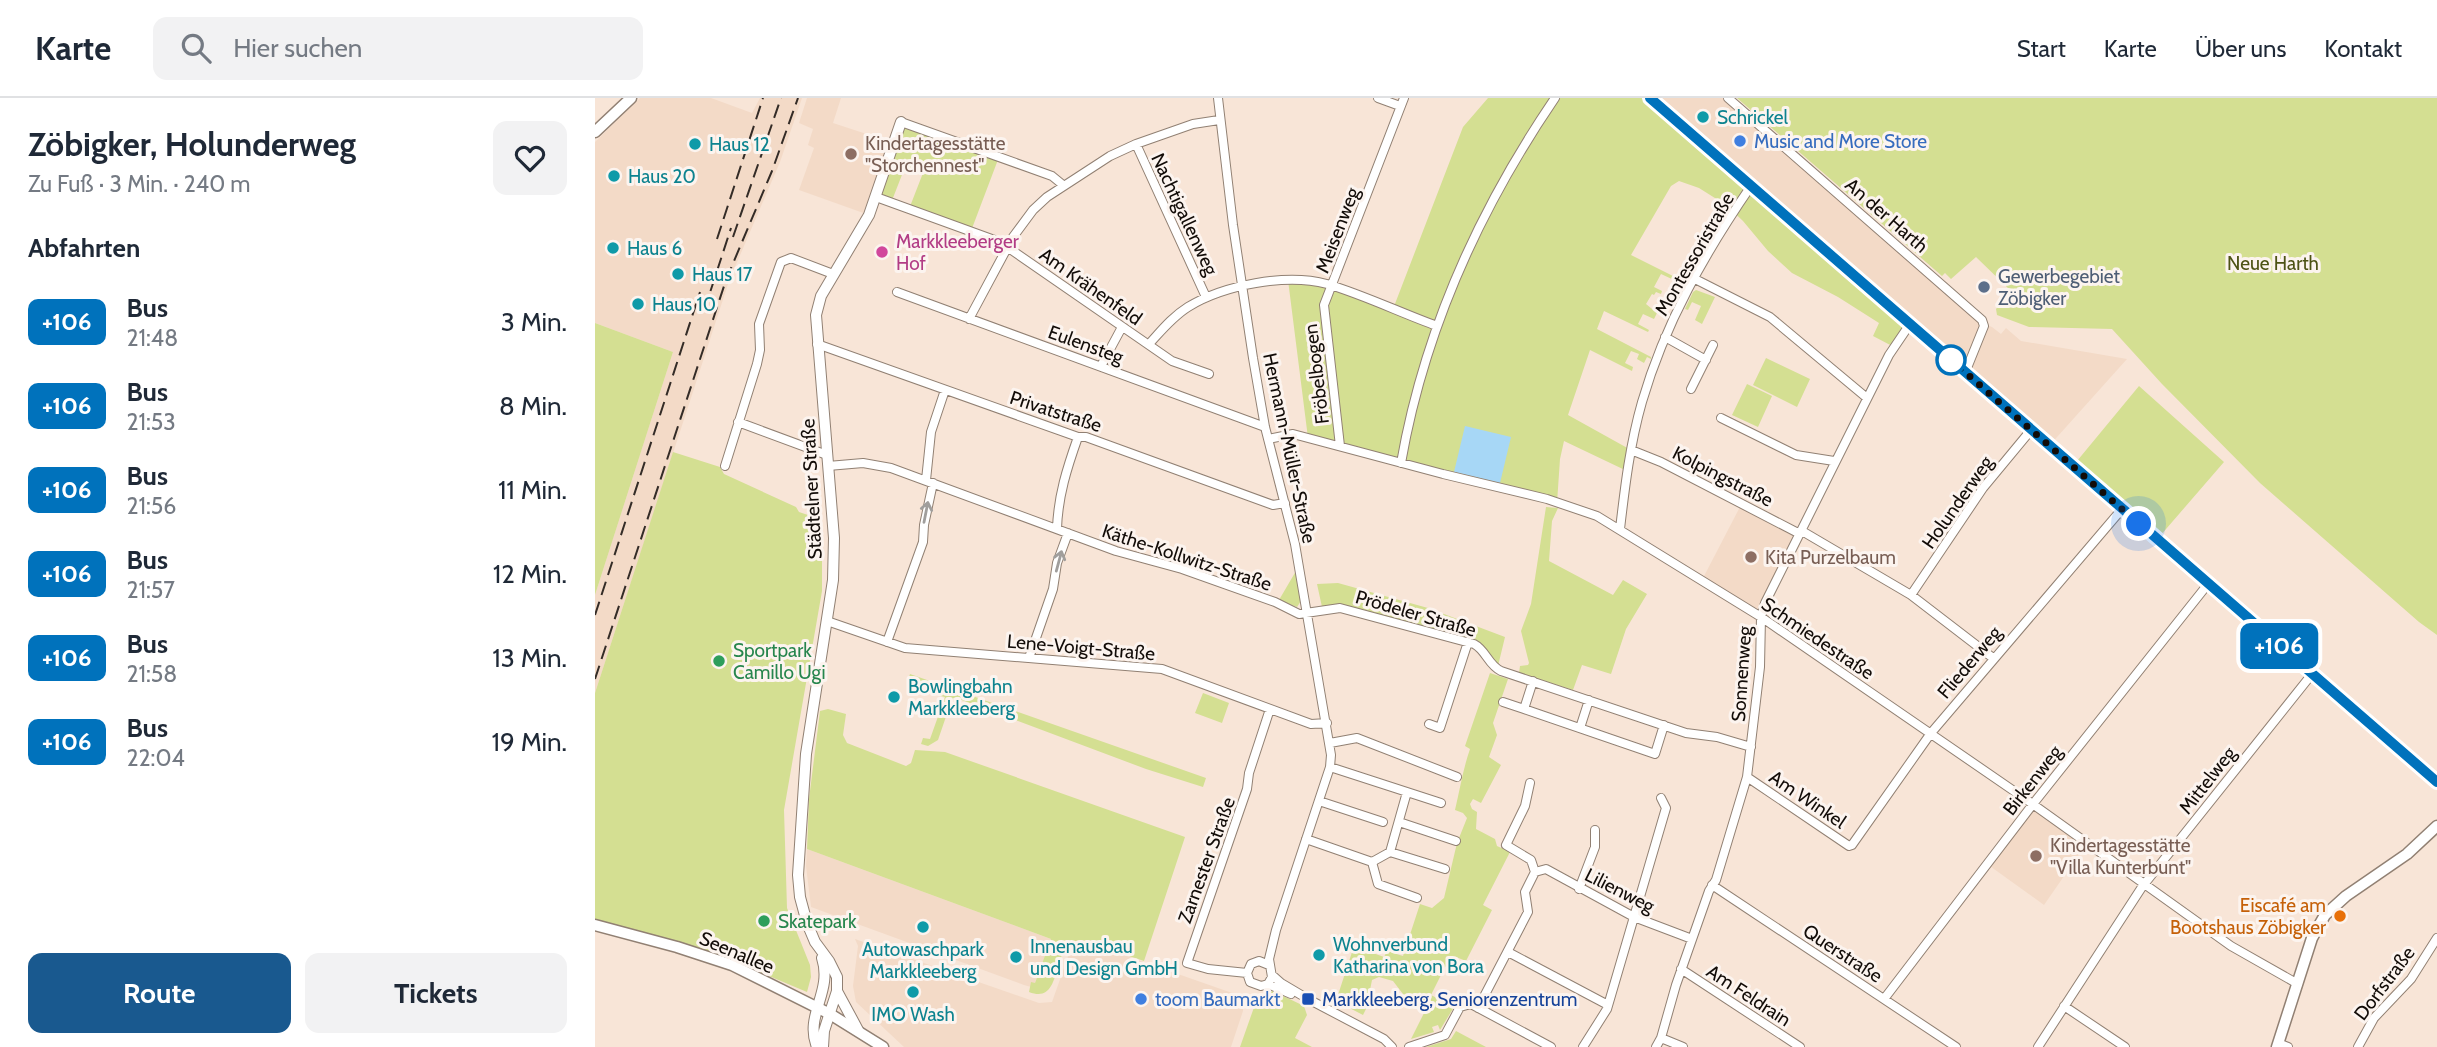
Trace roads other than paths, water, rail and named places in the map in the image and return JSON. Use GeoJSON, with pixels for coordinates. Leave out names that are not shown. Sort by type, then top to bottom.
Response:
{"type":"FeatureCollection","features":[{"type":"Feature","properties":{"kind":"main road"},"geometry":{"type":"LineString","coordinates":[[595,132],[631,98]]}},
{"type":"Feature","properties":{"kind":"main road"},"geometry":{"type":"LineString","coordinates":[[1650,98],[2437,782]]}},
{"type":"Feature","properties":{"kind":"main road"},"geometry":{"type":"LineString","coordinates":[[2281,1046],[2312,938],[2325,915],[2346,896],[2407,854],[2437,825]]}},
{"type":"Feature","properties":{"kind":"main road","name":"Seenallee"},"geometry":{"type":"LineString","coordinates":[[595,926],[732,965],[830,1014],[883,1047]]}},
{"type":"Feature","properties":{"kind":"street","name":"Hermann-Müller-Straße"},"geometry":{"type":"LineString","coordinates":[[1218,98],[1241,288],[1265,427],[1295,544],[1330,743],[1330,767],[1319,801],[1276,930],[1259,961]]}},
{"type":"Feature","properties":{"kind":"street"},"geometry":{"type":"LineString","coordinates":[[1378,98],[1402,102]]}},
{"type":"Feature","properties":{"kind":"street"},"geometry":{"type":"LineString","coordinates":[[1401,463],[1416,395],[1437,326],[1462,262],[1521,149],[1555,98]]}},
{"type":"Feature","properties":{"kind":"street","name":"An der Harth"},"geometry":{"type":"LineString","coordinates":[[1728,98],[1983,320],[1984,326],[1965,373]]}},
{"type":"Feature","properties":{"kind":"street","name":"Meisenweg"},"geometry":{"type":"LineString","coordinates":[[1149,344],[1172,319],[1206,298],[1241,288],[1289,280],[1332,286],[1402,102]]}},
{"type":"Feature","properties":{"kind":"street"},"geometry":{"type":"LineString","coordinates":[[969,319],[1021,225],[1063,185],[1110,156],[1136,144],[1185,126],[1219,120]]}},
{"type":"Feature","properties":{"kind":"street"},"geometry":{"type":"LineString","coordinates":[[901,122],[1052,176],[1063,185]]}},
{"type":"Feature","properties":{"kind":"street","name":"Städtelner Straße"},"geometry":{"type":"LineString","coordinates":[[837,991],[835,971],[810,932],[803,910],[798,875],[806,754],[827,621],[834,538],[817,344],[817,307],[833,274],[865,222],[901,122]]}},
{"type":"Feature","properties":{"kind":"street","name":"Nachtigallenweg"},"geometry":{"type":"LineString","coordinates":[[1136,144],[1206,298]]}},
{"type":"Feature","properties":{"kind":"street","name":"Montessoristraße"},"geometry":{"type":"LineString","coordinates":[[1619,529],[1631,450],[1642,402],[1665,337],[1693,278],[1751,186]]}},
{"type":"Feature","properties":{"kind":"street","name":"Am Krähenfeld"},"geometry":{"type":"LineString","coordinates":[[876,197],[1000,242],[1172,361],[1209,374]]}},
{"type":"Feature","properties":{"kind":"street"},"geometry":{"type":"LineString","coordinates":[[725,466],[757,364],[760,350],[759,324],[781,262],[791,258],[833,274]]}},
{"type":"Feature","properties":{"kind":"street"},"geometry":{"type":"LineString","coordinates":[[1693,278],[1770,317],[1867,398]]}},
{"type":"Feature","properties":{"kind":"street"},"geometry":{"type":"LineString","coordinates":[[1332,286],[1437,326]]}},
{"type":"Feature","properties":{"kind":"street","name":"Fröbelbogen"},"geometry":{"type":"LineString","coordinates":[[1332,286],[1324,305],[1340,446]]}},
{"type":"Feature","properties":{"kind":"street","name":"Eulensteg"},"geometry":{"type":"LineString","coordinates":[[897,292],[1265,427]]}},
{"type":"Feature","properties":{"kind":"street","name":"Sonnenweg"},"geometry":{"type":"LineString","coordinates":[[1655,1047],[1661,1038],[1681,969],[1748,777],[1760,667],[1761,617],[1765,603],[1889,355],[1910,324]]}},
{"type":"Feature","properties":{"kind":"street"},"geometry":{"type":"LineString","coordinates":[[1101,366],[1122,327]]}},
{"type":"Feature","properties":{"kind":"street","name":"Montessoristraße"},"geometry":{"type":"LineString","coordinates":[[1665,337],[1706,359]]}},
{"type":"Feature","properties":{"kind":"street","name":"Privatstraße"},"geometry":{"type":"LineString","coordinates":[[817,344],[1273,505],[1285,503]]}},
{"type":"Feature","properties":{"kind":"street"},"geometry":{"type":"LineString","coordinates":[[1692,389],[1713,345]]}},
{"type":"Feature","properties":{"kind":"street"},"geometry":{"type":"LineString","coordinates":[[887,642],[923,542],[930,482],[931,432],[945,390]]}},
{"type":"Feature","properties":{"kind":"street"},"geometry":{"type":"LineString","coordinates":[[1721,418],[1796,455],[1834,461]]}},
{"type":"Feature","properties":{"kind":"street"},"geometry":{"type":"LineString","coordinates":[[738,422],[828,460]]}},
{"type":"Feature","properties":{"kind":"street","name":"Holunderweg"},"geometry":{"type":"LineString","coordinates":[[1911,595],[1983,488],[2031,430]]}},
{"type":"Feature","properties":{"kind":"street","name":"Schmiedestraße"},"geometry":{"type":"LineString","coordinates":[[1268,439],[1293,434],[1547,499],[1597,516],[1761,617],[2033,804],[2231,946],[2298,984]]}},
{"type":"Feature","properties":{"kind":"street"},"geometry":{"type":"LineString","coordinates":[[1057,528],[1062,485],[1077,438]]}},
{"type":"Feature","properties":{"kind":"street","name":"Kolpingstraße"},"geometry":{"type":"LineString","coordinates":[[1631,450],[1661,462],[1801,532],[1911,595],[1993,658]]}},
{"type":"Feature","properties":{"kind":"street","name":"Käthe-Kollwitz-Straße"},"geometry":{"type":"LineString","coordinates":[[828,460],[876,464],[1117,551],[1182,569],[1300,614],[1307,613]]}},
{"type":"Feature","properties":{"kind":"street","name":"Fliederweg"},"geometry":{"type":"LineString","coordinates":[[1852,845],[1930,733],[2122,509]]}},
{"type":"Feature","properties":{"kind":"street"},"geometry":{"type":"LineString","coordinates":[[1029,658],[1053,589],[1068,533]]}},
{"type":"Feature","properties":{"kind":"street","name":"Birkenweg"},"geometry":{"type":"LineString","coordinates":[[1884,999],[2033,804],[2208,584]]}},
{"type":"Feature","properties":{"kind":"street","name":"Prödeler Straße"},"geometry":{"type":"LineString","coordinates":[[1307,613],[1340,608],[1468,642],[1481,648],[1495,668],[1686,733],[1717,737],[1751,747]]}},
{"type":"Feature","properties":{"kind":"street","name":"Lene-Voigt-Straße"},"geometry":{"type":"LineString","coordinates":[[827,621],[905,648],[1162,669],[1311,724],[1327,723]]}},
{"type":"Feature","properties":{"kind":"street"},"geometry":{"type":"LineString","coordinates":[[1429,724],[1440,728],[1468,642]]}},
{"type":"Feature","properties":{"kind":"street","name":"Mittelweg"},"geometry":{"type":"LineString","coordinates":[[2038,1047],[2144,884],[2312,674]]}},
{"type":"Feature","properties":{"kind":"street"},"geometry":{"type":"LineString","coordinates":[[1524,709],[1533,681]]}},
{"type":"Feature","properties":{"kind":"street"},"geometry":{"type":"LineString","coordinates":[[1580,728],[1589,700]]}},
{"type":"Feature","properties":{"kind":"street"},"geometry":{"type":"LineString","coordinates":[[1503,702],[1655,754],[1664,725]]}},
{"type":"Feature","properties":{"kind":"street","name":"Zarnester Straße"},"geometry":{"type":"LineString","coordinates":[[1247,973],[1208,969],[1187,963],[1247,789],[1249,773],[1270,709]]}},
{"type":"Feature","properties":{"kind":"street"},"geometry":{"type":"LineString","coordinates":[[1330,743],[1357,738],[1457,777]]}},
{"type":"Feature","properties":{"kind":"street"},"geometry":{"type":"LineString","coordinates":[[1330,767],[1441,803]]}},
{"type":"Feature","properties":{"kind":"street","name":"Am Winkel"},"geometry":{"type":"LineString","coordinates":[[1748,777],[1849,846],[1852,845]]}},
{"type":"Feature","properties":{"kind":"street"},"geometry":{"type":"LineString","coordinates":[[1478,1008],[1528,912],[1525,892],[1535,872],[1531,860],[1506,845],[1525,806],[1530,783]]}},
{"type":"Feature","properties":{"kind":"street"},"geometry":{"type":"LineString","coordinates":[[1306,839],[1372,862],[1390,852],[1407,792]]}},
{"type":"Feature","properties":{"kind":"street"},"geometry":{"type":"LineString","coordinates":[[1583,1047],[1608,1005],[1665,808],[1661,798]]}},
{"type":"Feature","properties":{"kind":"street"},"geometry":{"type":"LineString","coordinates":[[1319,801],[1383,822]]}},
{"type":"Feature","properties":{"kind":"street"},"geometry":{"type":"LineString","coordinates":[[1399,822],[1456,841]]}},
{"type":"Feature","properties":{"kind":"street"},"geometry":{"type":"LineString","coordinates":[[1579,889],[1595,847],[1595,830]]}},
{"type":"Feature","properties":{"kind":"street"},"geometry":{"type":"LineString","coordinates":[[1390,852],[1445,869]]}},
{"type":"Feature","properties":{"kind":"street"},"geometry":{"type":"LineString","coordinates":[[1372,862],[1378,884],[1417,898]]}},
{"type":"Feature","properties":{"kind":"street","name":"Lilienweg"},"geometry":{"type":"LineString","coordinates":[[1535,872],[1546,869],[1634,918],[1692,939]]}},
{"type":"Feature","properties":{"kind":"street","name":"Querstraße"},"geometry":{"type":"LineString","coordinates":[[1712,885],[1956,1047]]}},
{"type":"Feature","properties":{"kind":"street","name":"Hermann-Müller-Straße"},"geometry":{"type":"LineString","coordinates":[[1271,970],[1276,930]]}},
{"type":"Feature","properties":{"kind":"street","name":"Dorfstraße"},"geometry":{"type":"LineString","coordinates":[[2358,1047],[2374,1017],[2411,979],[2437,939]]}},
{"type":"Feature","properties":{"kind":"street","name":"Städtelner Straße"},"geometry":{"type":"LineString","coordinates":[[817,1047],[813,1026],[825,989],[826,975],[820,951]]}},
{"type":"Feature","properties":{"kind":"street"},"geometry":{"type":"LineString","coordinates":[[1508,952],[1608,1005]]}},
{"type":"Feature","properties":{"kind":"street"},"geometry":{"type":"LineString","coordinates":[[1308,999],[1268,984],[1254,985],[1248,979],[1247,973],[1251,964],[1259,961],[1271,970],[1281,983],[1384,1039],[1392,1047]]}},
{"type":"Feature","properties":{"kind":"street","name":"Am Feldrain"},"geometry":{"type":"LineString","coordinates":[[1681,969],[1800,1047]]}},
{"type":"Feature","properties":{"kind":"street"},"geometry":{"type":"LineString","coordinates":[[1268,984],[1271,970]]}},
{"type":"Feature","properties":{"kind":"street"},"geometry":{"type":"LineString","coordinates":[[823,1047],[824,1031],[837,991]]}},
{"type":"Feature","properties":{"kind":"street","name":"Seenallee"},"geometry":{"type":"LineString","coordinates":[[837,991],[858,1030]]}},
{"type":"Feature","properties":{"kind":"street"},"geometry":{"type":"LineString","coordinates":[[1409,1047],[1445,1035],[1460,1007],[1471,1004],[1551,1047]]}},
{"type":"Feature","properties":{"kind":"street"},"geometry":{"type":"LineString","coordinates":[[2064,1006],[2125,1047]]}},
{"type":"Feature","properties":{"kind":"street"},"geometry":{"type":"LineString","coordinates":[[1661,1038],[1683,1047]]}},
{"type":"Feature","properties":{"kind":"water"},"geometry":{"type":"Polygon","coordinates":[[[1465,426],[1511,437],[1500,483],[1454,472],[1465,426]]]}},
{"type":"Feature","properties":{"kind":"railway"},"geometry":{"type":"LineString","coordinates":[[717,239],[763,98]]}},
{"type":"Feature","properties":{"kind":"railway"},"geometry":{"type":"LineString","coordinates":[[733,237],[781,98]]}},
{"type":"Feature","properties":{"kind":"railway"},"geometry":{"type":"LineString","coordinates":[[595,679],[726,280],[772,171],[798,98]]}},
{"type":"Feature","properties":{"kind":"railway"},"geometry":{"type":"LineString","coordinates":[[704,311],[731,228]]}},
{"type":"Feature","properties":{"kind":"railway"},"geometry":{"type":"LineString","coordinates":[[595,615],[700,292]]}},
{"type":"Feature","properties":{"kind":"place","name":"Schrickel"},"geometry":{"type":"Point","coordinates":[1703,117]}},
{"type":"Feature","properties":{"kind":"place","name":"Music and More Store"},"geometry":{"type":"Point","coordinates":[1740,141]}},
{"type":"Feature","properties":{"kind":"place","name":"Haus 12"},"geometry":{"type":"Point","coordinates":[695,144]}},
{"type":"Feature","properties":{"kind":"place","name":"Kindertagesstätte \"Storchennest\""},"geometry":{"type":"Point","coordinates":[851,154]}},
{"type":"Feature","properties":{"kind":"place","name":"Haus 20"},"geometry":{"type":"Point","coordinates":[614,176]}},
{"type":"Feature","properties":{"kind":"place","name":"Haus 6"},"geometry":{"type":"Point","coordinates":[613,248]}},
{"type":"Feature","properties":{"kind":"place","name":"Markkleeberger Hof"},"geometry":{"type":"Point","coordinates":[882,252]}},
{"type":"Feature","properties":{"kind":"place","name":"Haus 17"},"geometry":{"type":"Point","coordinates":[678,274]}},
{"type":"Feature","properties":{"kind":"place","name":"Gewerbegebiet Zöbigker"},"geometry":{"type":"Point","coordinates":[1984,287]}},
{"type":"Feature","properties":{"kind":"place","name":"Haus 10"},"geometry":{"type":"Point","coordinates":[638,304]}},
{"type":"Feature","properties":{"kind":"place","name":"Kita Purzelbaum"},"geometry":{"type":"Point","coordinates":[1751,557]}},
{"type":"Feature","properties":{"kind":"place","name":"Sportpark Camillo Ugi"},"geometry":{"type":"Point","coordinates":[719,661]}},
{"type":"Feature","properties":{"kind":"place","name":"Bowlingbahn Markkleeberg"},"geometry":{"type":"Point","coordinates":[894,697]}},
{"type":"Feature","properties":{"kind":"place","name":"Kindertagesstätte \"Villa Kunterbunt\""},"geometry":{"type":"Point","coordinates":[2036,856]}},
{"type":"Feature","properties":{"kind":"place","name":"Eiscafé am Bootshaus Zöbigker"},"geometry":{"type":"Point","coordinates":[2340,916]}},
{"type":"Feature","properties":{"kind":"place","name":"Skatepark"},"geometry":{"type":"Point","coordinates":[764,921]}},
{"type":"Feature","properties":{"kind":"place","name":"Autowaschpark Markkleeberg"},"geometry":{"type":"Point","coordinates":[923,927]}},
{"type":"Feature","properties":{"kind":"place","name":"Wohnverbund Katharina von Bora"},"geometry":{"type":"Point","coordinates":[1319,955]}},
{"type":"Feature","properties":{"kind":"place","name":"Innenausbau und Design GmbH"},"geometry":{"type":"Point","coordinates":[1016,957]}},
{"type":"Feature","properties":{"kind":"place","name":"IMO Wash"},"geometry":{"type":"Point","coordinates":[913,992]}},
{"type":"Feature","properties":{"kind":"place","name":"toom Baumarkt"},"geometry":{"type":"Point","coordinates":[1141,999]}},
{"type":"Feature","properties":{"kind":"place","name":"Markkleeberg, Seniorenzentrum"},"geometry":{"type":"Point","coordinates":[1308,999]}},
{"type":"Feature","properties":{"kind":"park label","name":"Neue Harth"},"geometry":{"type":"Point","coordinates":[2273,263]}}]}
